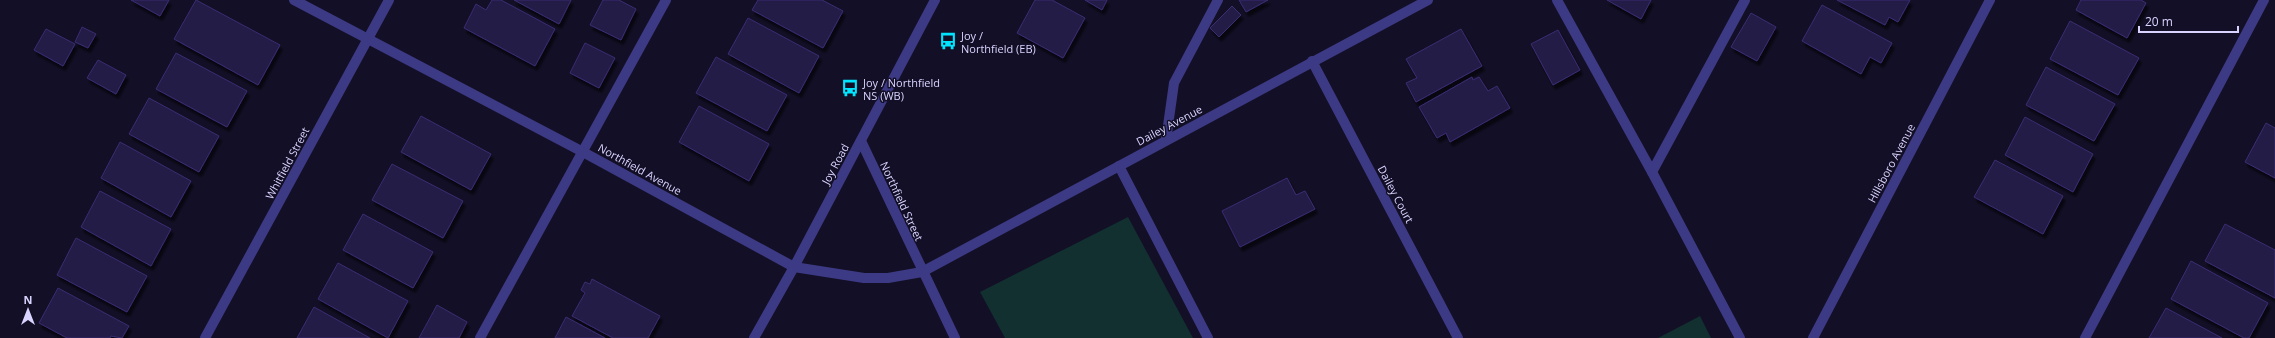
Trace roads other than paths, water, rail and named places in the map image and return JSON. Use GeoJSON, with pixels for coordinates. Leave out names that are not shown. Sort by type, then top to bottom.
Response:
{"type":"FeatureCollection","features":[{"type":"Feature","properties":{"kind":"street","name":"Northfield Avenue"},"geometry":{"type":"LineString","coordinates":[[294,0],[367,40],[583,152],[794,267],[864,278],[888,278],[922,272]]}},
{"type":"Feature","properties":{"kind":"street","name":"Whitfield Street"},"geometry":{"type":"LineString","coordinates":[[206,338],[389,0]]}},
{"type":"Feature","properties":{"kind":"street"},"geometry":{"type":"LineString","coordinates":[[480,338],[666,0]]}},
{"type":"Feature","properties":{"kind":"street","name":"Joy Road"},"geometry":{"type":"LineString","coordinates":[[754,338],[794,267],[935,0]]}},
{"type":"Feature","properties":{"kind":"street"},"geometry":{"type":"LineString","coordinates":[[1166,140],[1174,83],[1218,0]]}},
{"type":"Feature","properties":{"kind":"street","name":"Dailey Avenue"},"geometry":{"type":"LineString","coordinates":[[922,272],[1428,0]]}},
{"type":"Feature","properties":{"kind":"street"},"geometry":{"type":"LineString","coordinates":[[1557,0],[1652,172],[1740,338]]}},
{"type":"Feature","properties":{"kind":"street"},"geometry":{"type":"LineString","coordinates":[[1652,172],[1745,0]]}},
{"type":"Feature","properties":{"kind":"street","name":"Hillsboro Avenue"},"geometry":{"type":"LineString","coordinates":[[1813,338],[1990,0]]}},
{"type":"Feature","properties":{"kind":"street"},"geometry":{"type":"LineString","coordinates":[[2085,338],[2264,0]]}},
{"type":"Feature","properties":{"kind":"street","name":"Dailey Court"},"geometry":{"type":"LineString","coordinates":[[1312,61],[1458,338]]}},
{"type":"Feature","properties":{"kind":"street","name":"Northfield Street"},"geometry":{"type":"LineString","coordinates":[[861,140],[922,272]]}},
{"type":"Feature","properties":{"kind":"street"},"geometry":{"type":"LineString","coordinates":[[1119,166],[1208,338]]}},
{"type":"Feature","properties":{"kind":"street"},"geometry":{"type":"LineString","coordinates":[[922,272],[955,338]]}},
{"type":"Feature","properties":{"kind":"place","name":"Joy / Northfield (EB)"},"geometry":{"type":"Point","coordinates":[948,41]}},
{"type":"Feature","properties":{"kind":"place","name":"Joy / Northfield NS (WB)"},"geometry":{"type":"Point","coordinates":[850,88]}}]}
